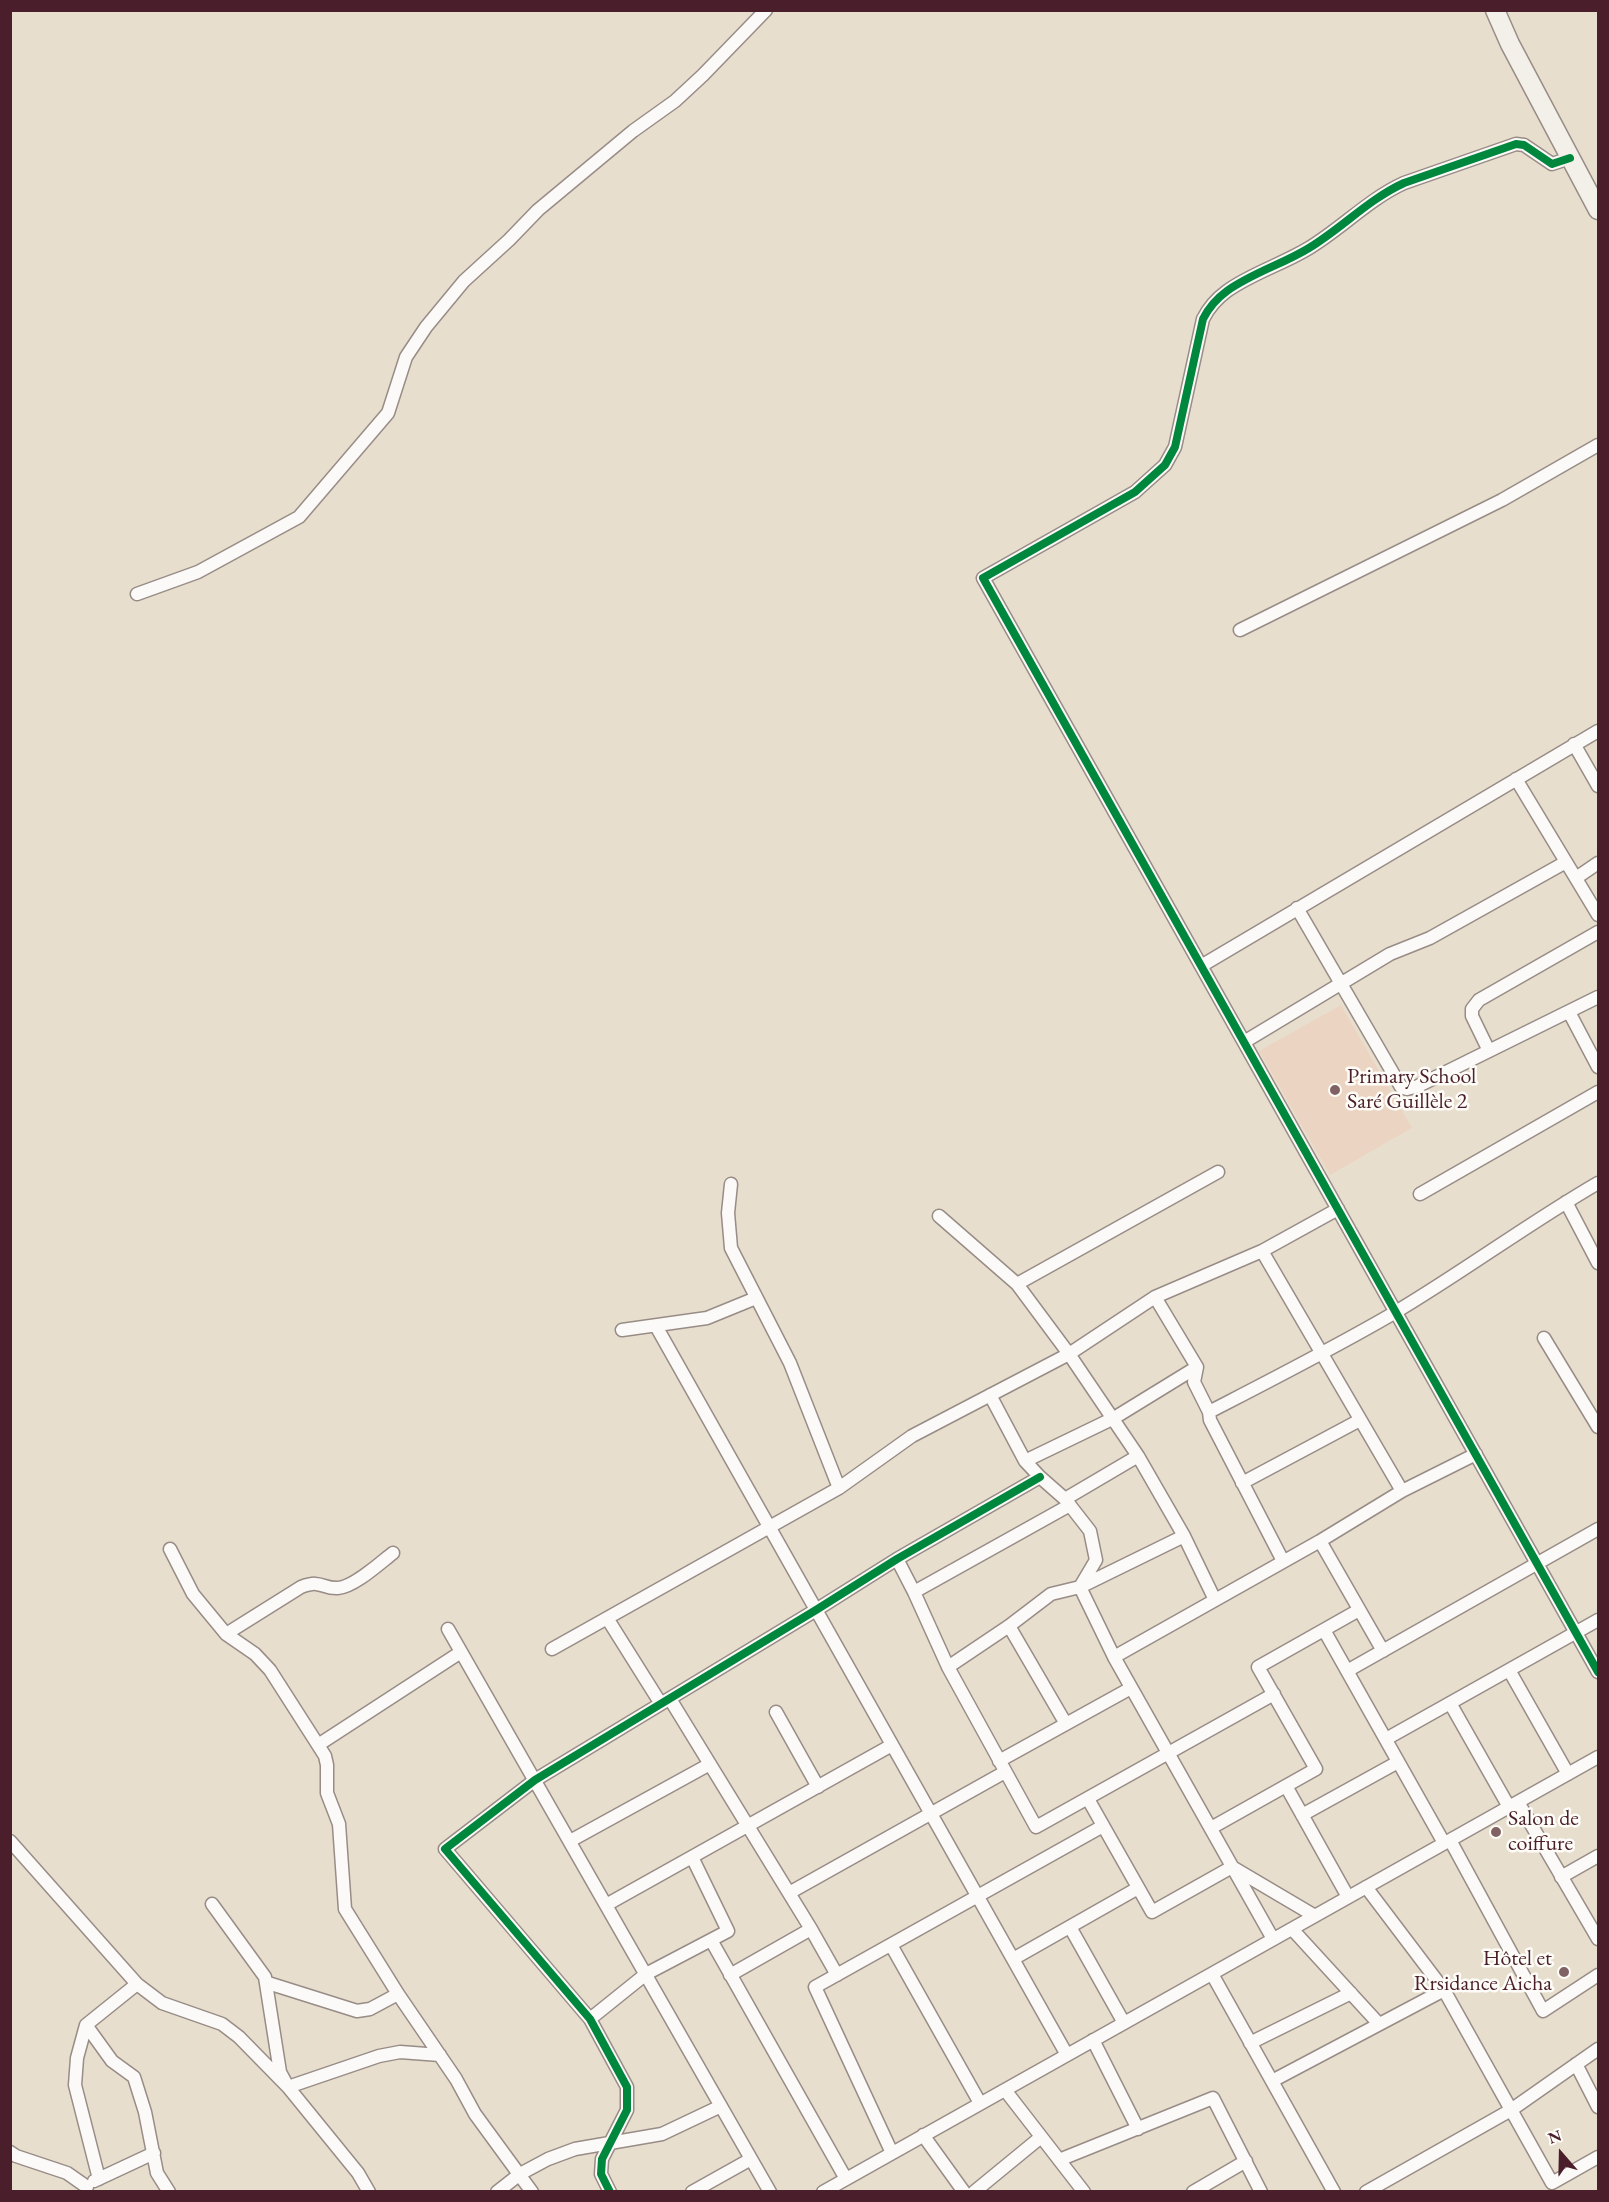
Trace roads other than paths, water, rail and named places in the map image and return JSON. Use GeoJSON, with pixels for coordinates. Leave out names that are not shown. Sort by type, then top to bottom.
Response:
{"type":"FeatureCollection","features":[{"type":"Feature","properties":{"kind":"main road"},"geometry":{"type":"LineString","coordinates":[[1495,10],[1510,44],[1599,210]]}},
{"type":"Feature","properties":{"kind":"street"},"geometry":{"type":"LineString","coordinates":[[137,594],[198,572],[299,517],[387,413],[406,357],[426,327],[464,281],[538,210],[703,75],[766,10]]}},
{"type":"Feature","properties":{"kind":"street"},"geometry":{"type":"LineString","coordinates":[[1570,158],[1552,164],[1524,145],[1516,144],[1404,183],[1388,191],[1301,253],[1230,289],[1213,303],[1203,319],[1175,447],[1165,465],[1118,503],[983,578],[1599,1672]]}},
{"type":"Feature","properties":{"kind":"street"},"geometry":{"type":"LineString","coordinates":[[1240,630],[1502,500],[1599,445]]}},
{"type":"Feature","properties":{"kind":"street"},"geometry":{"type":"LineString","coordinates":[[1201,966],[1599,731]]}},
{"type":"Feature","properties":{"kind":"street"},"geometry":{"type":"LineString","coordinates":[[1574,744],[1599,786]]}},
{"type":"Feature","properties":{"kind":"street"},"geometry":{"type":"LineString","coordinates":[[1516,779],[1599,915]]}},
{"type":"Feature","properties":{"kind":"street"},"geometry":{"type":"LineString","coordinates":[[1244,1042],[1390,954],[1430,938],[1566,862]]}},
{"type":"Feature","properties":{"kind":"street"},"geometry":{"type":"LineString","coordinates":[[1576,878],[1599,863]]}},
{"type":"Feature","properties":{"kind":"street"},"geometry":{"type":"LineString","coordinates":[[1297,908],[1401,1087],[1407,1089],[1489,1052],[1599,997]]}},
{"type":"Feature","properties":{"kind":"street"},"geometry":{"type":"LineString","coordinates":[[1489,1052],[1472,1016],[1472,1009],[1479,1000],[1599,932]]}},
{"type":"Feature","properties":{"kind":"street"},"geometry":{"type":"LineString","coordinates":[[1569,1012],[1599,1067]]}},
{"type":"Feature","properties":{"kind":"street"},"geometry":{"type":"LineString","coordinates":[[1420,1194],[1599,1092]]}},
{"type":"Feature","properties":{"kind":"street"},"geometry":{"type":"LineString","coordinates":[[1017,1284],[1218,1172]]}},
{"type":"Feature","properties":{"kind":"street"},"geometry":{"type":"LineString","coordinates":[[1209,1412],[1322,1354],[1396,1312],[1599,1183]]}},
{"type":"Feature","properties":{"kind":"street"},"geometry":{"type":"LineString","coordinates":[[731,1184],[728,1212],[731,1248],[790,1363],[839,1488]]}},
{"type":"Feature","properties":{"kind":"street"},"geometry":{"type":"LineString","coordinates":[[1566,1202],[1599,1263]]}},
{"type":"Feature","properties":{"kind":"street"},"geometry":{"type":"LineString","coordinates":[[552,1649],[839,1488],[912,1436],[1069,1354],[1155,1297],[1262,1251],[1338,1209]]}},
{"type":"Feature","properties":{"kind":"street"},"geometry":{"type":"LineString","coordinates":[[939,1216],[1017,1284],[1069,1354],[1138,1456],[1184,1536],[1215,1600]]}},
{"type":"Feature","properties":{"kind":"street"},"geometry":{"type":"LineString","coordinates":[[1262,1251],[1402,1491]]}},
{"type":"Feature","properties":{"kind":"street"},"geometry":{"type":"LineString","coordinates":[[1155,1297],[1197,1367],[1194,1382],[1209,1412],[1210,1420],[1283,1562]]}},
{"type":"Feature","properties":{"kind":"street"},"geometry":{"type":"LineString","coordinates":[[622,1330],[707,1318],[756,1298]]}},
{"type":"Feature","properties":{"kind":"street"},"geometry":{"type":"LineString","coordinates":[[656,1326],[1067,2055]]}},
{"type":"Feature","properties":{"kind":"street"},"geometry":{"type":"LineString","coordinates":[[1544,1338],[1599,1427]]}},
{"type":"Feature","properties":{"kind":"street"},"geometry":{"type":"LineString","coordinates":[[1025,1461],[1114,1418],[1197,1367]]}},
{"type":"Feature","properties":{"kind":"street"},"geometry":{"type":"LineString","coordinates":[[990,1395],[1025,1461],[1068,1502],[1090,1531],[1096,1560],[1080,1587]]}},
{"type":"Feature","properties":{"kind":"street"},"geometry":{"type":"LineString","coordinates":[[1242,1483],[1360,1420]]}},
{"type":"Feature","properties":{"kind":"street"},"geometry":{"type":"LineString","coordinates":[[1114,1657],[1320,1541],[1402,1491],[1476,1454]]}},
{"type":"Feature","properties":{"kind":"street"},"geometry":{"type":"LineString","coordinates":[[914,1592],[1068,1502],[1138,1456]]}},
{"type":"Feature","properties":{"kind":"street"},"geometry":{"type":"LineString","coordinates":[[610,2192],[601,2174],[602,2159],[627,2110],[627,2087],[590,2019],[445,1849],[535,1780],[897,1559],[1040,1477]]}},
{"type":"Feature","properties":{"kind":"street"},"geometry":{"type":"LineString","coordinates":[[1347,1671],[1599,1528]]}},
{"type":"Feature","properties":{"kind":"street"},"geometry":{"type":"LineString","coordinates":[[948,1666],[1009,1626],[1051,1594],[1080,1587],[1184,1536]]}},
{"type":"Feature","properties":{"kind":"street"},"geometry":{"type":"LineString","coordinates":[[1320,1541],[1383,1651]]}},
{"type":"Feature","properties":{"kind":"street"},"geometry":{"type":"LineString","coordinates":[[170,1549],[193,1594],[226,1634],[255,1654],[270,1670],[325,1756],[327,1793],[339,1824],[345,1909],[398,1994],[456,2079],[475,2114],[532,2192]]}},
{"type":"Feature","properties":{"kind":"street"},"geometry":{"type":"LineString","coordinates":[[226,1634],[301,1587],[312,1583],[337,1588],[351,1584],[393,1553]]}},
{"type":"Feature","properties":{"kind":"street"},"geometry":{"type":"LineString","coordinates":[[897,1559],[948,1666],[1036,1827],[1274,1694]]}},
{"type":"Feature","properties":{"kind":"street"},"geometry":{"type":"LineString","coordinates":[[1080,1587],[1114,1657],[1273,1939]]}},
{"type":"Feature","properties":{"kind":"street"},"geometry":{"type":"LineString","coordinates":[[1210,1828],[1316,1769],[1258,1667],[1359,1610]]}},
{"type":"Feature","properties":{"kind":"street"},"geometry":{"type":"LineString","coordinates":[[607,1618],[710,1764],[837,1975]]}},
{"type":"Feature","properties":{"kind":"street"},"geometry":{"type":"LineString","coordinates":[[1386,1739],[1599,1620]]}},
{"type":"Feature","properties":{"kind":"street"},"geometry":{"type":"LineString","coordinates":[[1009,1626],[1066,1724]]}},
{"type":"Feature","properties":{"kind":"street"},"geometry":{"type":"LineString","coordinates":[[448,1629],[770,2192]]}},
{"type":"Feature","properties":{"kind":"street"},"geometry":{"type":"LineString","coordinates":[[1324,1630],[1543,2011],[1599,1975]]}},
{"type":"Feature","properties":{"kind":"street"},"geometry":{"type":"LineString","coordinates":[[318,1745],[461,1652]]}},
{"type":"Feature","properties":{"kind":"street"},"geometry":{"type":"LineString","coordinates":[[1509,1670],[1568,1774]]}},
{"type":"Feature","properties":{"kind":"street"},"geometry":{"type":"LineString","coordinates":[[789,1893],[931,1813],[1066,1724],[1131,1688]]}},
{"type":"Feature","properties":{"kind":"street"},"geometry":{"type":"LineString","coordinates":[[1450,1703],[1599,1939]]}},
{"type":"Feature","properties":{"kind":"street"},"geometry":{"type":"LineString","coordinates":[[776,1712],[818,1786]]}},
{"type":"Feature","properties":{"kind":"street"},"geometry":{"type":"LineString","coordinates":[[606,1905],[892,1745]]}},
{"type":"Feature","properties":{"kind":"street"},"geometry":{"type":"LineString","coordinates":[[823,2192],[1599,1757]]}},
{"type":"Feature","properties":{"kind":"street"},"geometry":{"type":"LineString","coordinates":[[1302,1815],[1398,1762]]}},
{"type":"Feature","properties":{"kind":"street"},"geometry":{"type":"LineString","coordinates":[[570,1841],[710,1764]]}},
{"type":"Feature","properties":{"kind":"street"},"geometry":{"type":"LineString","coordinates":[[1286,1786],[1348,1897]]}},
{"type":"Feature","properties":{"kind":"street"},"geometry":{"type":"LineString","coordinates":[[1088,1799],[1152,1912],[1232,1867]]}},
{"type":"Feature","properties":{"kind":"street"},"geometry":{"type":"LineString","coordinates":[[892,2153],[815,1987],[1103,1826]]}},
{"type":"Feature","properties":{"kind":"street"},"geometry":{"type":"LineString","coordinates":[[10,1841],[137,1984],[162,2003],[222,2024],[239,2037],[288,2087],[358,2173],[369,2192]]}},
{"type":"Feature","properties":{"kind":"street"},"geometry":{"type":"LineString","coordinates":[[1561,1876],[1599,1856]]}},
{"type":"Feature","properties":{"kind":"street"},"geometry":{"type":"LineString","coordinates":[[590,2019],[646,1974],[728,1930],[692,1857]]}},
{"type":"Feature","properties":{"kind":"street"},"geometry":{"type":"LineString","coordinates":[[1232,1867],[1315,1916]]}},
{"type":"Feature","properties":{"kind":"street"},"geometry":{"type":"LineString","coordinates":[[1366,1887],[1444,1990],[1552,2182],[1599,2157]]}},
{"type":"Feature","properties":{"kind":"street"},"geometry":{"type":"LineString","coordinates":[[1012,1959],[1138,1888]]}},
{"type":"Feature","properties":{"kind":"street"},"geometry":{"type":"LineString","coordinates":[[212,1904],[261,1969],[268,1983],[280,2072],[288,2087]]}},
{"type":"Feature","properties":{"kind":"street"},"geometry":{"type":"LineString","coordinates":[[1070,1927],[1124,2023]]}},
{"type":"Feature","properties":{"kind":"street"},"geometry":{"type":"LineString","coordinates":[[730,1975],[811,1929]]}},
{"type":"Feature","properties":{"kind":"street"},"geometry":{"type":"LineString","coordinates":[[1292,1929],[1379,2024]]}},
{"type":"Feature","properties":{"kind":"street"},"geometry":{"type":"LineString","coordinates":[[711,1940],[846,2179]]}},
{"type":"Feature","properties":{"kind":"street"},"geometry":{"type":"LineString","coordinates":[[891,1945],[980,2103]]}},
{"type":"Feature","properties":{"kind":"street"},"geometry":{"type":"LineString","coordinates":[[1212,1974],[1334,2192]]}},
{"type":"Feature","properties":{"kind":"street"},"geometry":{"type":"LineString","coordinates":[[268,1983],[357,2011],[370,2009],[398,1994]]}},
{"type":"Feature","properties":{"kind":"street"},"geometry":{"type":"LineString","coordinates":[[99,2179],[75,2085],[76,2065],[86,2025],[137,1984]]}},
{"type":"Feature","properties":{"kind":"street"},"geometry":{"type":"LineString","coordinates":[[1272,2081],[1444,1990]]}},
{"type":"Feature","properties":{"kind":"street"},"geometry":{"type":"LineString","coordinates":[[1250,2043],[1351,1993]]}},
{"type":"Feature","properties":{"kind":"street"},"geometry":{"type":"LineString","coordinates":[[86,2025],[112,2061],[134,2077],[145,2112],[157,2173],[169,2192]]}},
{"type":"Feature","properties":{"kind":"street"},"geometry":{"type":"LineString","coordinates":[[1093,2040],[1138,2128]]}},
{"type":"Feature","properties":{"kind":"street"},"geometry":{"type":"LineString","coordinates":[[1366,2192],[1512,2110],[1599,2049]]}},
{"type":"Feature","properties":{"kind":"street"},"geometry":{"type":"LineString","coordinates":[[288,2087],[379,2056],[400,2052],[440,2055]]}},
{"type":"Feature","properties":{"kind":"street"},"geometry":{"type":"LineString","coordinates":[[1576,2064],[1599,2107]]}},
{"type":"Feature","properties":{"kind":"street"},"geometry":{"type":"LineString","coordinates":[[1005,2090],[1084,2192]]}},
{"type":"Feature","properties":{"kind":"street"},"geometry":{"type":"LineString","coordinates":[[1059,2160],[1213,2098],[1261,2192]]}},
{"type":"Feature","properties":{"kind":"street"},"geometry":{"type":"LineString","coordinates":[[497,2192],[520,2174],[548,2159],[575,2149],[662,2134],[722,2106]]}},
{"type":"Feature","properties":{"kind":"street"},"geometry":{"type":"LineString","coordinates":[[923,2135],[964,2192]]}},
{"type":"Feature","properties":{"kind":"street"},"geometry":{"type":"LineString","coordinates":[[974,2192],[1041,2137]]}},
{"type":"Feature","properties":{"kind":"street"},"geometry":{"type":"LineString","coordinates":[[10,2152],[67,2173],[84,2189],[99,2179],[154,2153]]}},
{"type":"Feature","properties":{"kind":"street"},"geometry":{"type":"LineString","coordinates":[[692,2192],[752,2159]]}},
{"type":"Feature","properties":{"kind":"street"},"geometry":{"type":"LineString","coordinates":[[1193,2192],[1246,2161]]}},
{"type":"Feature","properties":{"kind":"place","name":"Primary School Saré Guillèle 2"},"geometry":{"type":"Point","coordinates":[1335,1090]}},
{"type":"Feature","properties":{"kind":"place","name":"Salon de coiffure"},"geometry":{"type":"Point","coordinates":[1496,1832]}},
{"type":"Feature","properties":{"kind":"place","name":"Hôtel et Rrsidance Aicha"},"geometry":{"type":"Point","coordinates":[1564,1972]}}]}
